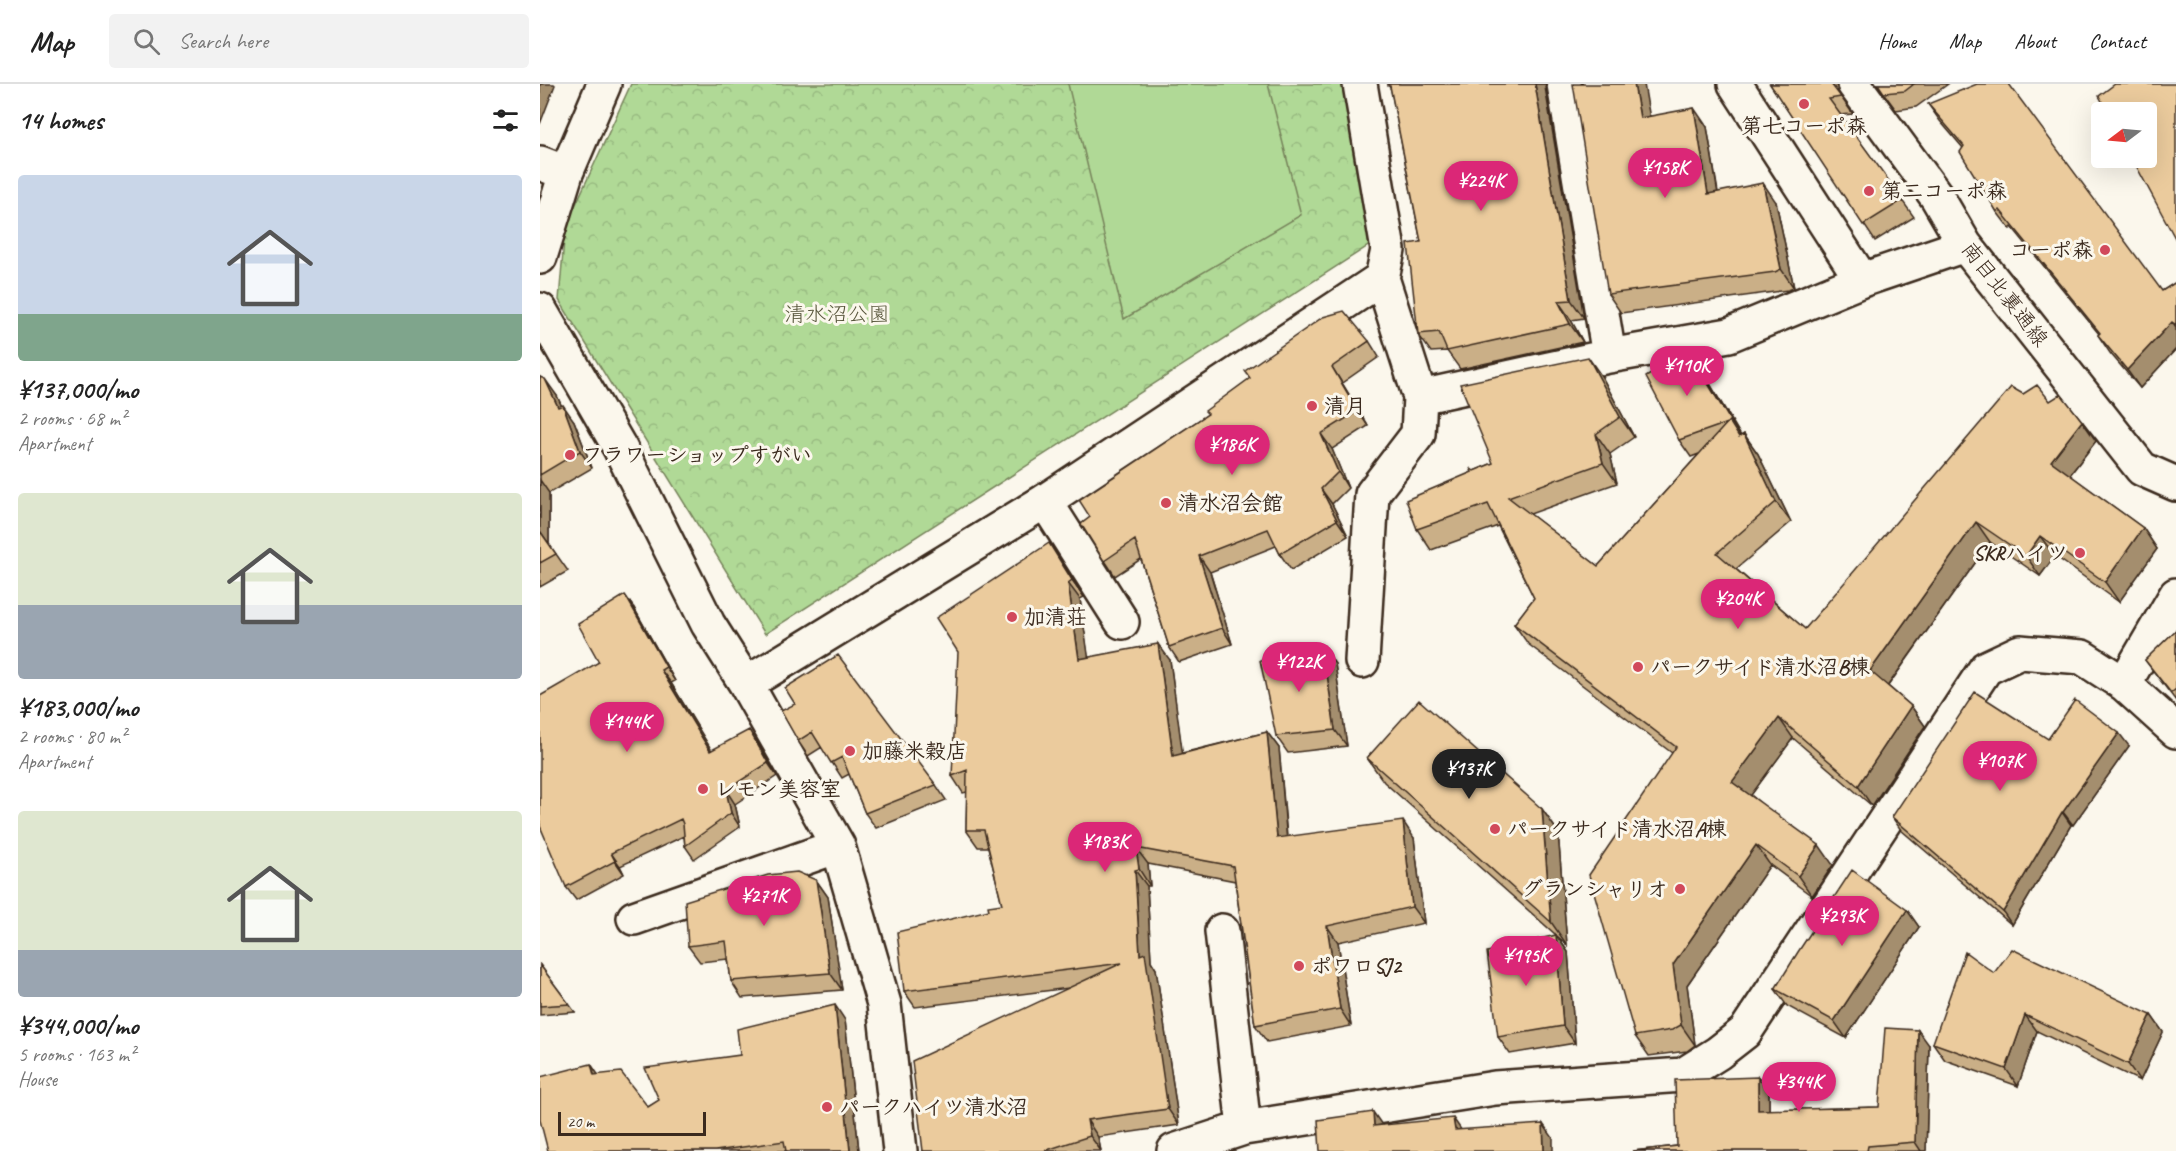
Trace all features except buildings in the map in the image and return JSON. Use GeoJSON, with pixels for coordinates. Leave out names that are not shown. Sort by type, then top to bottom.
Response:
{"type":"FeatureCollection","features":[{"type":"Feature","properties":{"kind":"street"},"geometry":{"type":"LineString","coordinates":[[540,257],[553,168],[604,84]]}},
{"type":"Feature","properties":{"kind":"street"},"geometry":{"type":"LineString","coordinates":[[1360,84],[1388,250],[1382,278],[1420,398],[1418,434],[1372,494],[1362,661]]}},
{"type":"Feature","properties":{"kind":"street"},"geometry":{"type":"LineString","coordinates":[[1564,84],[1609,356]]}},
{"type":"Feature","properties":{"kind":"street"},"geometry":{"type":"LineString","coordinates":[[1735,84],[1862,279]]}},
{"type":"Feature","properties":{"kind":"street","name":"南目北裏通線"},"geometry":{"type":"LineString","coordinates":[[1854,84],[1937,197],[1965,245],[2142,469],[2176,484]]}},
{"type":"Feature","properties":{"kind":"street"},"geometry":{"type":"LineString","coordinates":[[1420,398],[1609,356],[1729,335],[1862,279],[1965,245]]}},
{"type":"Feature","properties":{"kind":"street"},"geometry":{"type":"LineString","coordinates":[[746,684],[1045,501],[1382,278]]}},
{"type":"Feature","properties":{"kind":"street"},"geometry":{"type":"LineString","coordinates":[[540,309],[620,448],[708,624],[746,684],[838,846],[884,1004],[900,1151]]}},
{"type":"Feature","properties":{"kind":"street"},"geometry":{"type":"LineString","coordinates":[[1045,501],[1122,622]]}},
{"type":"Feature","properties":{"kind":"street"},"geometry":{"type":"LineString","coordinates":[[2124,684],[2176,595]]}},
{"type":"Feature","properties":{"kind":"street"},"geometry":{"type":"LineString","coordinates":[[1174,1151],[1244,1128],[1495,1088],[1683,1075],[1718,1053],[1745,1032],[1986,668],[2020,652],[2082,657],[2124,684],[2176,731]]}},
{"type":"Feature","properties":{"kind":"street"},"geometry":{"type":"LineString","coordinates":[[634,918],[838,846]]}},
{"type":"Feature","properties":{"kind":"street"},"geometry":{"type":"LineString","coordinates":[[1222,931],[1244,1128]]}},
{"type":"Feature","properties":{"kind":"green space","name":"清水沼公園"},"geometry":{"type":"Polygon","coordinates":[[[631,84],[1342,84],[1376,241],[765,634],[559,300],[565,228],[631,84]]]}},
{"type":"Feature","properties":{"kind":"green space"},"geometry":{"type":"Polygon","coordinates":[[[1068,84],[1268,84],[1301,215],[1124,319],[1068,84]]]}},
{"type":"Feature","properties":{"kind":"place","name":"第七コーポ森"},"geometry":{"type":"Point","coordinates":[1804,104]}},
{"type":"Feature","properties":{"kind":"place","name":"第二コーポ森"},"geometry":{"type":"Point","coordinates":[1869,191]}},
{"type":"Feature","properties":{"kind":"place","name":"コーポ森"},"geometry":{"type":"Point","coordinates":[2105,250]}},
{"type":"Feature","properties":{"kind":"place","name":"清月"},"geometry":{"type":"Point","coordinates":[1312,406]}},
{"type":"Feature","properties":{"kind":"place","name":"フラワーショップすがい"},"geometry":{"type":"Point","coordinates":[570,455]}},
{"type":"Feature","properties":{"kind":"place","name":"清水沼会館"},"geometry":{"type":"Point","coordinates":[1166,503]}},
{"type":"Feature","properties":{"kind":"place","name":"SKRハイツ"},"geometry":{"type":"Point","coordinates":[2080,553]}},
{"type":"Feature","properties":{"kind":"place","name":"加清荘"},"geometry":{"type":"Point","coordinates":[1012,617]}},
{"type":"Feature","properties":{"kind":"place","name":"パークサイド清水沼B棟"},"geometry":{"type":"Point","coordinates":[1638,667]}},
{"type":"Feature","properties":{"kind":"place","name":"加藤米穀店"},"geometry":{"type":"Point","coordinates":[850,751]}},
{"type":"Feature","properties":{"kind":"place","name":"レモン美容室"},"geometry":{"type":"Point","coordinates":[703,789]}},
{"type":"Feature","properties":{"kind":"place","name":"パークサイド清水沼A棟"},"geometry":{"type":"Point","coordinates":[1495,829]}},
{"type":"Feature","properties":{"kind":"place","name":"グランシャリオ"},"geometry":{"type":"Point","coordinates":[1680,889]}},
{"type":"Feature","properties":{"kind":"place","name":"ポワロSJ2"},"geometry":{"type":"Point","coordinates":[1299,966]}},
{"type":"Feature","properties":{"kind":"place","name":"パークハイツ清水沼"},"geometry":{"type":"Point","coordinates":[827,1107]}}]}
